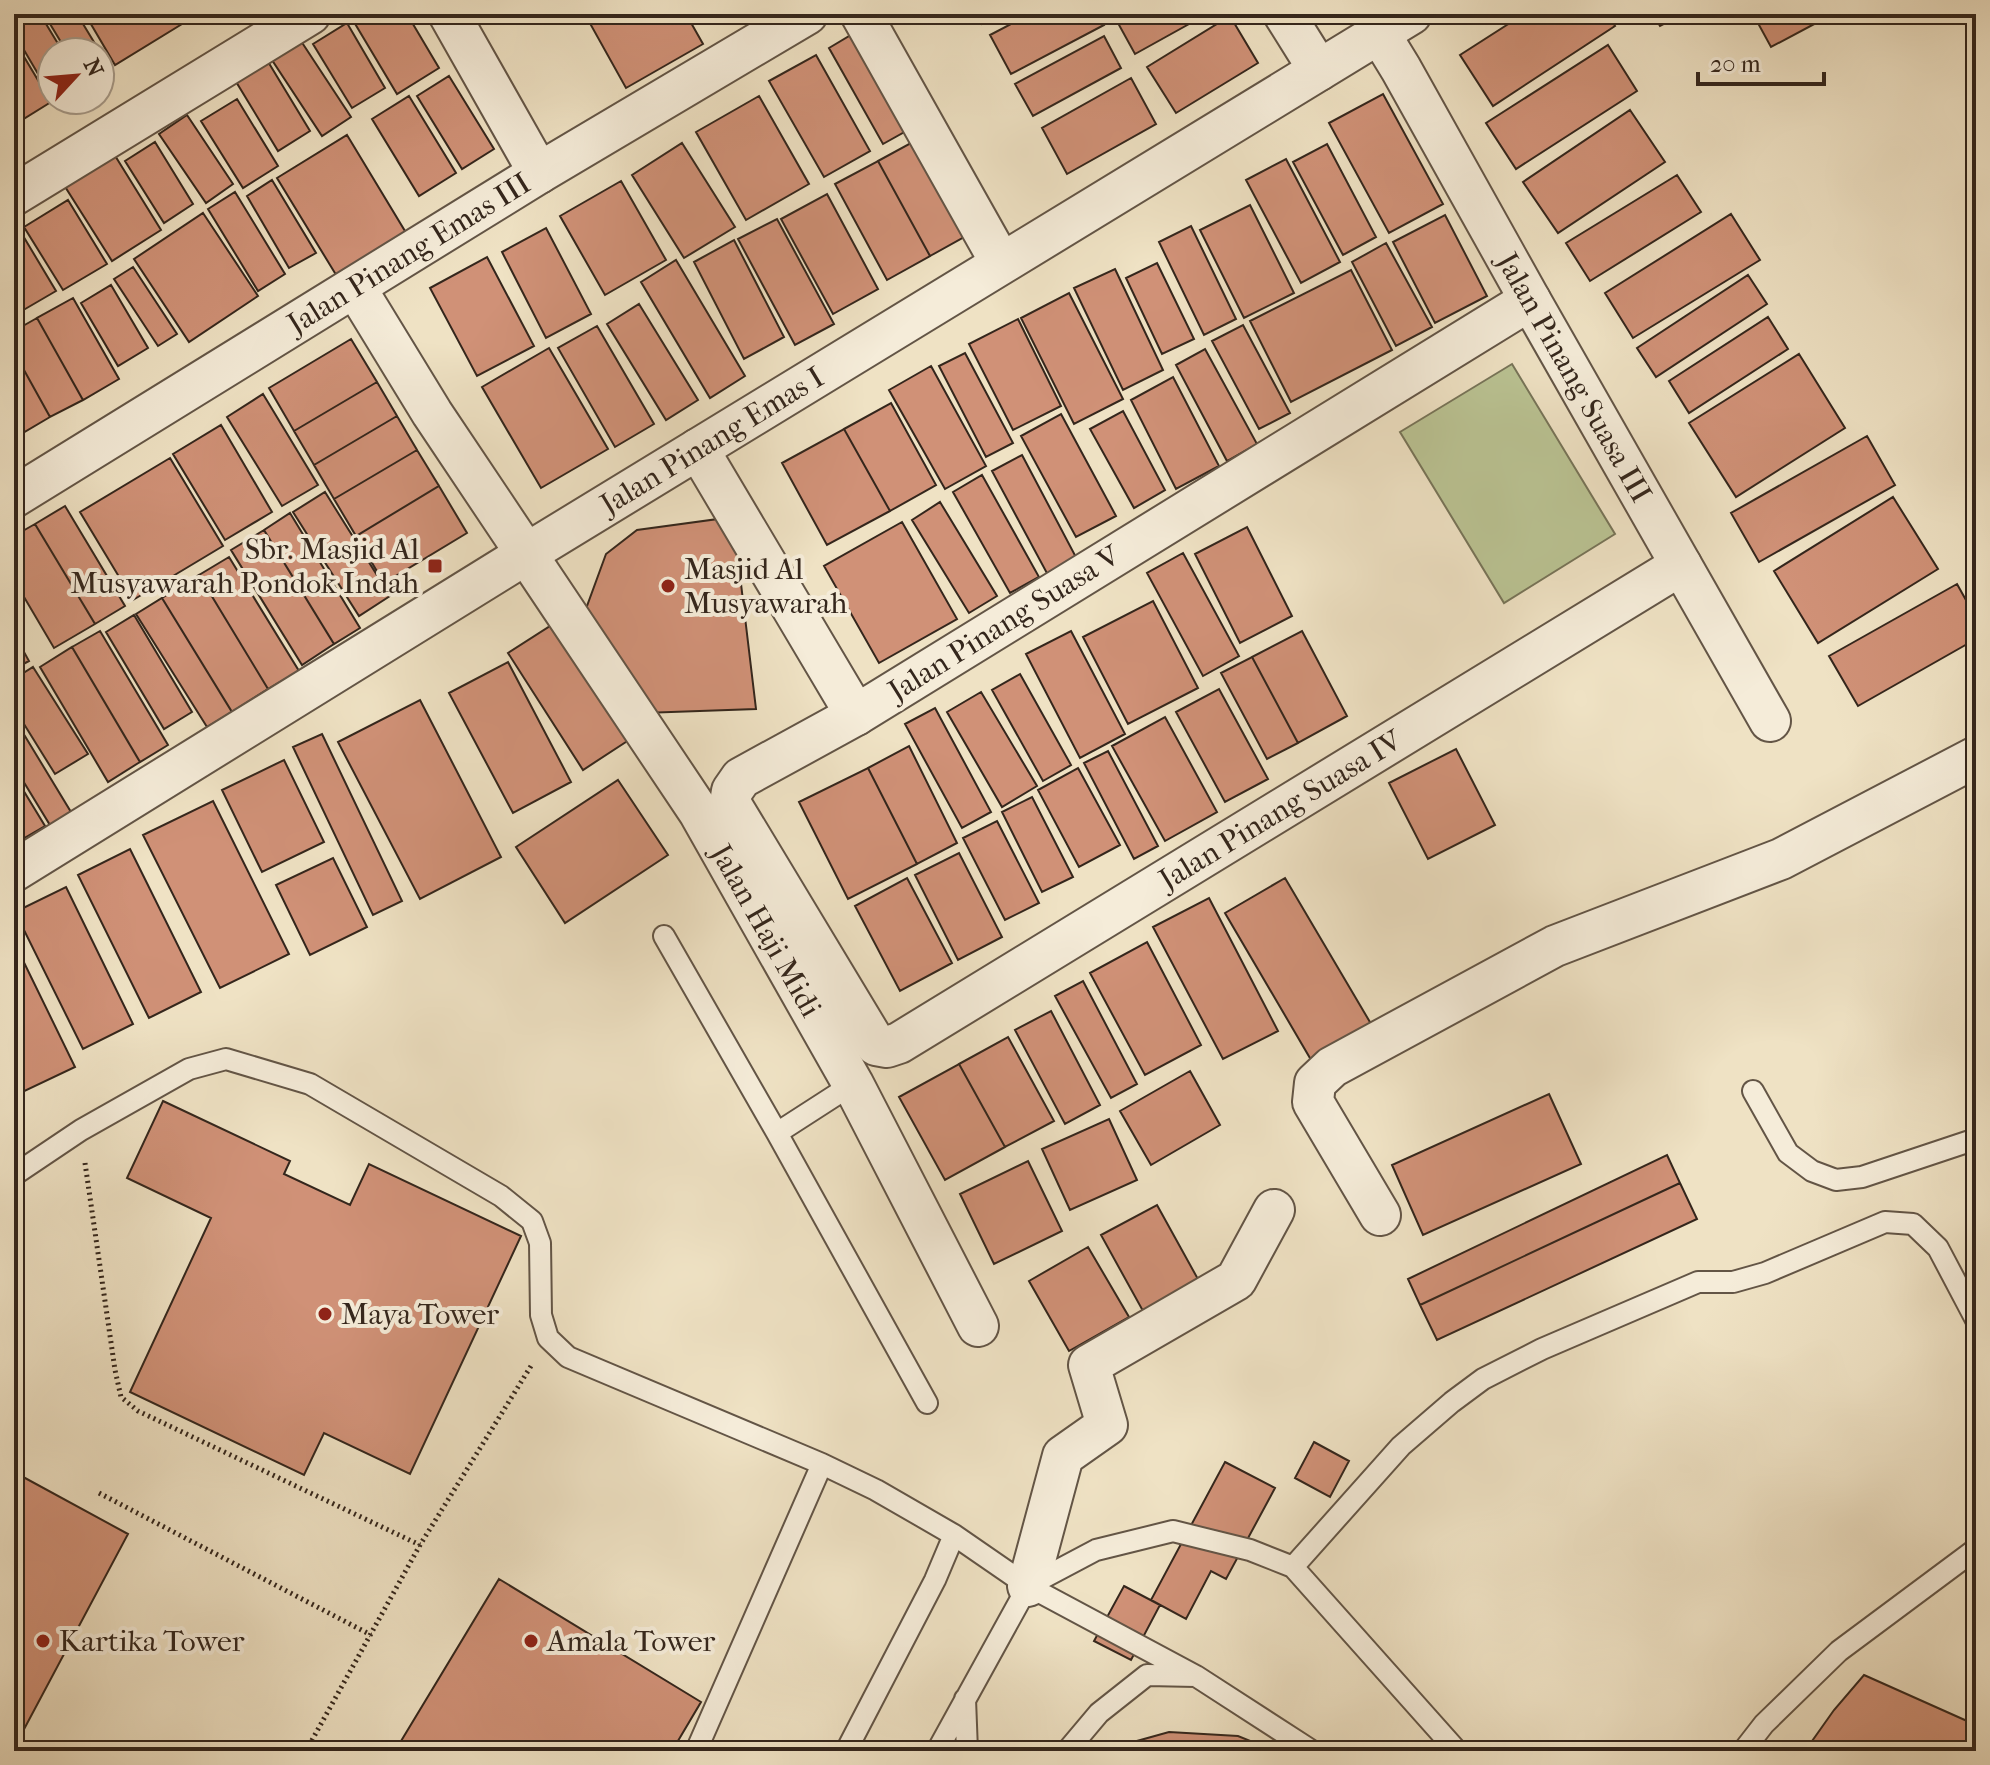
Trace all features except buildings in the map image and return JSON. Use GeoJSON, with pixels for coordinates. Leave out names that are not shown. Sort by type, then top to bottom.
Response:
{"type":"FeatureCollection","features":[{"type":"Feature","properties":{"kind":"street"},"geometry":{"type":"LineString","coordinates":[[14,195],[310,14]]}},
{"type":"Feature","properties":{"kind":"street"},"geometry":{"type":"LineString","coordinates":[[449,14],[539,173]]}},
{"type":"Feature","properties":{"kind":"street","name":"Jalan Pinang Emas III"},"geometry":{"type":"LineString","coordinates":[[14,497],[539,173],[807,14]]}},
{"type":"Feature","properties":{"kind":"street"},"geometry":{"type":"LineString","coordinates":[[861,14],[1001,263]]}},
{"type":"Feature","properties":{"kind":"street"},"geometry":{"type":"LineString","coordinates":[[1284,14],[1319,70]]}},
{"type":"Feature","properties":{"kind":"street","name":"Jalan Pinang Emas I"},"geometry":{"type":"LineString","coordinates":[[14,871],[526,554],[1395,24]]}},
{"type":"Feature","properties":{"kind":"street","name":"Jalan Pinang Suasa III"},"geometry":{"type":"LineString","coordinates":[[1395,24],[1401,69],[1770,721]]}},
{"type":"Feature","properties":{"kind":"street","name":"Jalan Haji Midi"},"geometry":{"type":"LineString","coordinates":[[355,287],[432,413],[699,812],[853,1084],[978,1326]]}},
{"type":"Feature","properties":{"kind":"street","name":"Jalan Pinang Suasa V"},"geometry":{"type":"LineString","coordinates":[[876,1045],[730,803],[732,791],[741,778],[856,715],[1530,300]]}},
{"type":"Feature","properties":{"kind":"street"},"geometry":{"type":"LineString","coordinates":[[698,449],[856,715]]}},
{"type":"Feature","properties":{"kind":"street","name":"Jalan Pinang Suasa IV"},"geometry":{"type":"LineString","coordinates":[[876,1045],[887,1047],[899,1043],[1681,565]]}},
{"type":"Feature","properties":{"kind":"street"},"geometry":{"type":"LineString","coordinates":[[1380,1215],[1313,1102],[1315,1083],[1332,1067],[1555,946],[1781,859],[1976,757]]}},
{"type":"Feature","properties":{"kind":"street"},"geometry":{"type":"LineString","coordinates":[[1028,1586],[1063,1456],[1107,1425],[1089,1365],[1236,1280],[1274,1210]]}},
{"type":"Feature","properties":{"kind":"lane"},"geometry":{"type":"LineString","coordinates":[[664,936],[927,1403]]}},
{"type":"Feature","properties":{"kind":"lane"},"geometry":{"type":"LineString","coordinates":[[14,1175],[81,1130],[189,1069],[226,1059],[310,1084],[501,1196],[532,1221],[540,1243],[541,1315],[548,1338],[568,1357],[822,1464],[876,1490],[954,1535],[1028,1586],[1196,1676],[1312,1751]]}},
{"type":"Feature","properties":{"kind":"lane"},"geometry":{"type":"LineString","coordinates":[[777,1133],[853,1084]]}},
{"type":"Feature","properties":{"kind":"lane"},"geometry":{"type":"LineString","coordinates":[[1753,1091],[1788,1153],[1812,1171],[1836,1180],[1862,1177],[1976,1139]]}},
{"type":"Feature","properties":{"kind":"lane"},"geometry":{"type":"LineString","coordinates":[[1293,1567],[1401,1446],[1483,1379],[1542,1349],[1698,1282],[1733,1282],[1765,1273],[1885,1222],[1913,1224],[1938,1248],[1976,1320]]}},
{"type":"Feature","properties":{"kind":"lane"},"geometry":{"type":"LineString","coordinates":[[696,1751],[822,1464]]}},
{"type":"Feature","properties":{"kind":"lane"},"geometry":{"type":"LineString","coordinates":[[937,1751],[1028,1586],[1096,1550],[1173,1531],[1250,1550],[1293,1567],[1457,1751]]}},
{"type":"Feature","properties":{"kind":"lane"},"geometry":{"type":"LineString","coordinates":[[846,1751],[935,1580],[954,1535]]}},
{"type":"Feature","properties":{"kind":"lane"},"geometry":{"type":"LineString","coordinates":[[1743,1751],[1764,1724],[1839,1651],[1976,1549]]}},
{"type":"Feature","properties":{"kind":"lane"},"geometry":{"type":"LineString","coordinates":[[1067,1751],[1099,1713],[1147,1675],[1196,1676]]}},
{"type":"Feature","properties":{"kind":"lane"},"geometry":{"type":"LineString","coordinates":[[965,1699],[967,1751]]}},
{"type":"Feature","properties":{"kind":"lane"},"geometry":{"type":"LineString","coordinates":[[1754,1751],[1764,1724]]}},
{"type":"Feature","properties":{"kind":"path"},"geometry":{"type":"LineString","coordinates":[[81,1130],[121,1397],[138,1411],[420,1545]]}},
{"type":"Feature","properties":{"kind":"path"},"geometry":{"type":"LineString","coordinates":[[306,1751],[420,1545],[548,1338]]}},
{"type":"Feature","properties":{"kind":"path"},"geometry":{"type":"LineString","coordinates":[[99,1493],[371,1635]]}},
{"type":"Feature","properties":{"kind":"green space"},"geometry":{"type":"Polygon","coordinates":[[[1512,364],[1615,534],[1504,603],[1400,432],[1512,364]]]}},
{"type":"Feature","properties":{"kind":"place","name":"Sbr. Masjid Al Musyawarah Pondok Indah"},"geometry":{"type":"Point","coordinates":[435,566]}},
{"type":"Feature","properties":{"kind":"place","name":"Masjid Al Musyawarah"},"geometry":{"type":"Point","coordinates":[668,586]}},
{"type":"Feature","properties":{"kind":"place","name":"Maya Tower"},"geometry":{"type":"Point","coordinates":[325,1314]}},
{"type":"Feature","properties":{"kind":"place","name":"Kartika Tower"},"geometry":{"type":"Point","coordinates":[43,1641]}},
{"type":"Feature","properties":{"kind":"place","name":"Amala Tower"},"geometry":{"type":"Point","coordinates":[531,1641]}}]}
